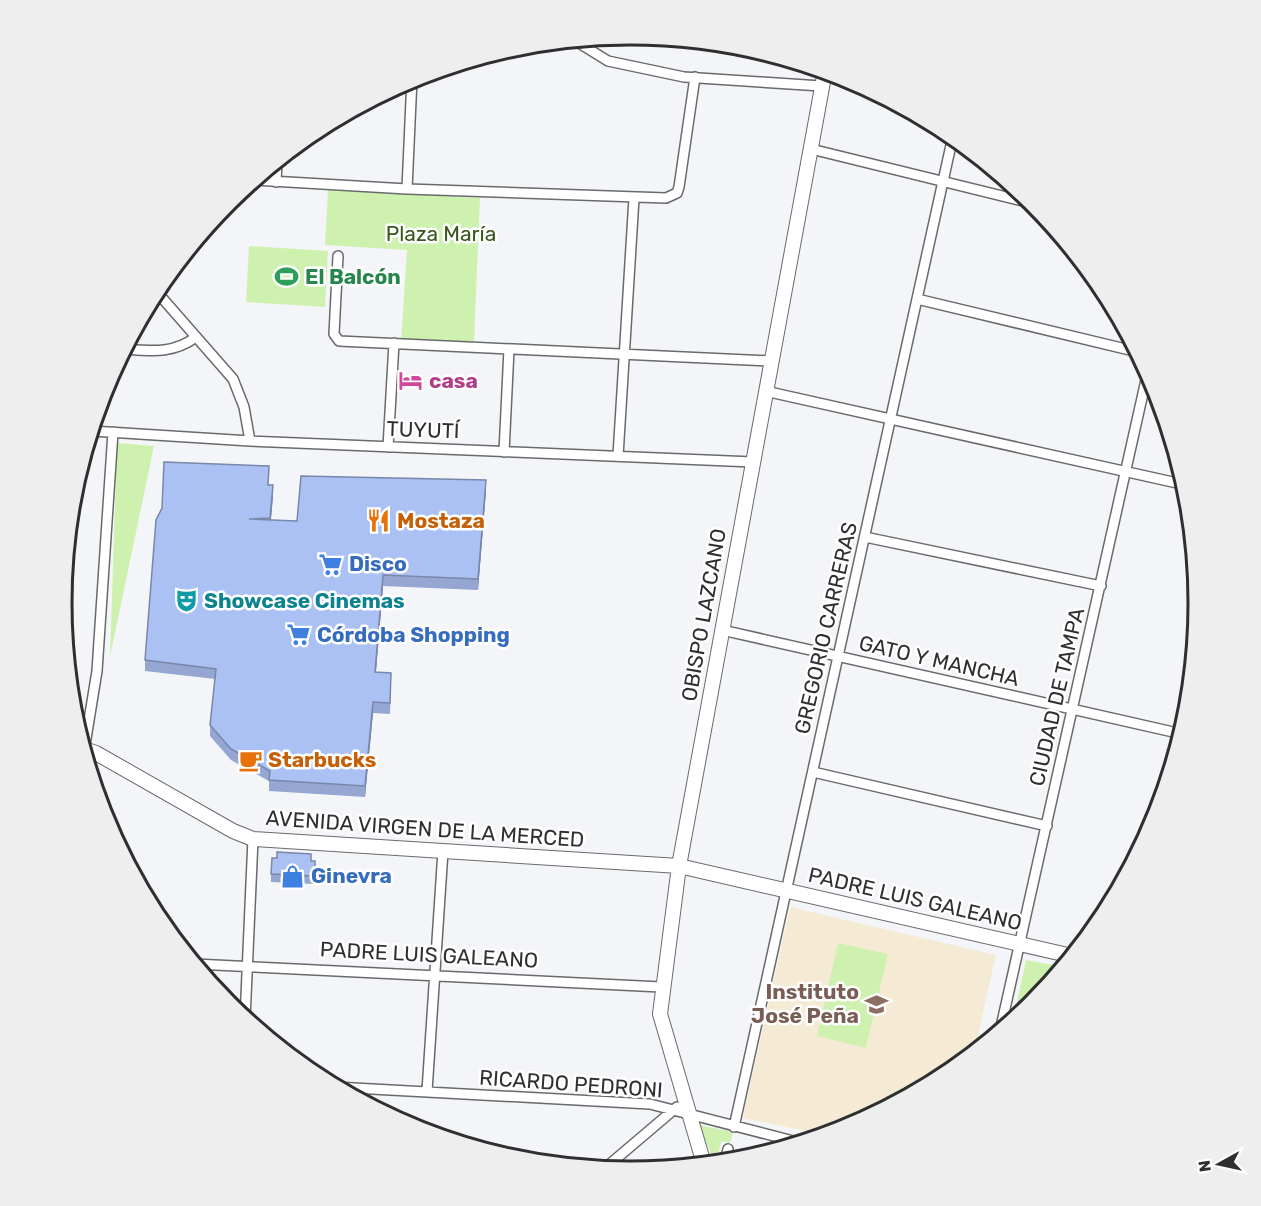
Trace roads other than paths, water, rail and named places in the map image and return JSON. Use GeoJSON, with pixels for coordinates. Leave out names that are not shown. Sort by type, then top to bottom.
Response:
{"type":"FeatureCollection","features":[{"type":"Feature","properties":{"kind":"main road","name":"OBISPO LAZCANO"},"geometry":{"type":"LineString","coordinates":[[701,1156],[682,1109],[661,1024],[661,987],[679,866],[823,79]]}},
{"type":"Feature","properties":{"kind":"main road","name":"AVENIDA VIRGEN DE LA MERCED"},"geometry":{"type":"LineString","coordinates":[[94,752],[233,831],[253,839],[679,866]]}},
{"type":"Feature","properties":{"kind":"main road","name":"PADRE LUIS GALEANO"},"geometry":{"type":"LineString","coordinates":[[679,866],[1063,955]]}},
{"type":"Feature","properties":{"kind":"street"},"geometry":{"type":"LineString","coordinates":[[585,47],[608,61],[695,77],[821,86]]}},
{"type":"Feature","properties":{"kind":"street"},"geometry":{"type":"LineString","coordinates":[[265,181],[407,189],[666,198],[677,193],[679,187],[695,77]]}},
{"type":"Feature","properties":{"kind":"street"},"geometry":{"type":"LineString","coordinates":[[407,189],[411,90]]}},
{"type":"Feature","properties":{"kind":"street","name":"GREGORIO CARRERAS"},"geometry":{"type":"LineString","coordinates":[[734,1127],[951,146]]}},
{"type":"Feature","properties":{"kind":"street"},"geometry":{"type":"LineString","coordinates":[[811,150],[943,184],[1016,200]]}},
{"type":"Feature","properties":{"kind":"street"},"geometry":{"type":"LineString","coordinates":[[276,172],[276,182]]}},
{"type":"Feature","properties":{"kind":"street"},"geometry":{"type":"LineString","coordinates":[[618,456],[634,198]]}},
{"type":"Feature","properties":{"kind":"street"},"geometry":{"type":"LineString","coordinates":[[338,256],[334,334],[339,341],[771,361]]}},
{"type":"Feature","properties":{"kind":"street"},"geometry":{"type":"LineString","coordinates":[[163,299],[233,379],[244,407],[250,441]]}},
{"type":"Feature","properties":{"kind":"street"},"geometry":{"type":"LineString","coordinates":[[917,299],[1128,349]]}},
{"type":"Feature","properties":{"kind":"street"},"geometry":{"type":"LineString","coordinates":[[134,349],[167,351],[186,344],[196,337]]}},
{"type":"Feature","properties":{"kind":"street"},"geometry":{"type":"LineString","coordinates":[[388,447],[394,343]]}},
{"type":"Feature","properties":{"kind":"street"},"geometry":{"type":"LineString","coordinates":[[504,452],[509,349]]}},
{"type":"Feature","properties":{"kind":"street","name":"CIUDAD DE TAMPA"},"geometry":{"type":"LineString","coordinates":[[1003,1018],[1145,386]]}},
{"type":"Feature","properties":{"kind":"street"},"geometry":{"type":"LineString","coordinates":[[765,392],[1175,483]]}},
{"type":"Feature","properties":{"kind":"street","name":"TUYUTÍ"},"geometry":{"type":"LineString","coordinates":[[100,431],[250,441],[753,462]]}},
{"type":"Feature","properties":{"kind":"street"},"geometry":{"type":"LineString","coordinates":[[88,730],[98,671],[113,432]]}},
{"type":"Feature","properties":{"kind":"street"},"geometry":{"type":"LineString","coordinates":[[865,537],[1101,586]]}},
{"type":"Feature","properties":{"kind":"street","name":"GATO Y MANCHA"},"geometry":{"type":"LineString","coordinates":[[722,630],[1173,732]]}},
{"type":"Feature","properties":{"kind":"street"},"geometry":{"type":"LineString","coordinates":[[813,772],[1047,826]]}},
{"type":"Feature","properties":{"kind":"street"},"geometry":{"type":"LineString","coordinates":[[246,1007],[253,839]]}},
{"type":"Feature","properties":{"kind":"street"},"geometry":{"type":"LineString","coordinates":[[427,1091],[443,852]]}},
{"type":"Feature","properties":{"kind":"street","name":"PADRE LUIS GALEANO"},"geometry":{"type":"LineString","coordinates":[[206,965],[661,987]]}},
{"type":"Feature","properties":{"kind":"street","name":"RICARDO PEDRONI"},"geometry":{"type":"LineString","coordinates":[[355,1088],[650,1104],[682,1109],[734,1127],[784,1139]]}},
{"type":"Feature","properties":{"kind":"street"},"geometry":{"type":"LineString","coordinates":[[615,1161],[682,1109]]}},
{"type":"Feature","properties":{"kind":"place","name":"El Balcón"},"geometry":{"type":"Point","coordinates":[287,277]}},
{"type":"Feature","properties":{"kind":"place","name":"casa"},"geometry":{"type":"Point","coordinates":[411,381]}},
{"type":"Feature","properties":{"kind":"place","name":"Mostaza"},"geometry":{"type":"Point","coordinates":[379,521]}},
{"type":"Feature","properties":{"kind":"place","name":"Disco"},"geometry":{"type":"Point","coordinates":[331,564]}},
{"type":"Feature","properties":{"kind":"place","name":"Showcase Cinemas"},"geometry":{"type":"Point","coordinates":[186,601]}},
{"type":"Feature","properties":{"kind":"place","name":"Córdoba Shopping"},"geometry":{"type":"Point","coordinates":[299,635]}},
{"type":"Feature","properties":{"kind":"place","name":"Starbucks"},"geometry":{"type":"Point","coordinates":[250,760]}},
{"type":"Feature","properties":{"kind":"place","name":"Ginevra"},"geometry":{"type":"Point","coordinates":[293,876]}},
{"type":"Feature","properties":{"kind":"place","name":"Instituto José Peña"},"geometry":{"type":"Point","coordinates":[877,1004]}},
{"type":"Feature","properties":{"kind":"park label","name":"Plaza María"},"geometry":{"type":"Point","coordinates":[441,234]}}]}
